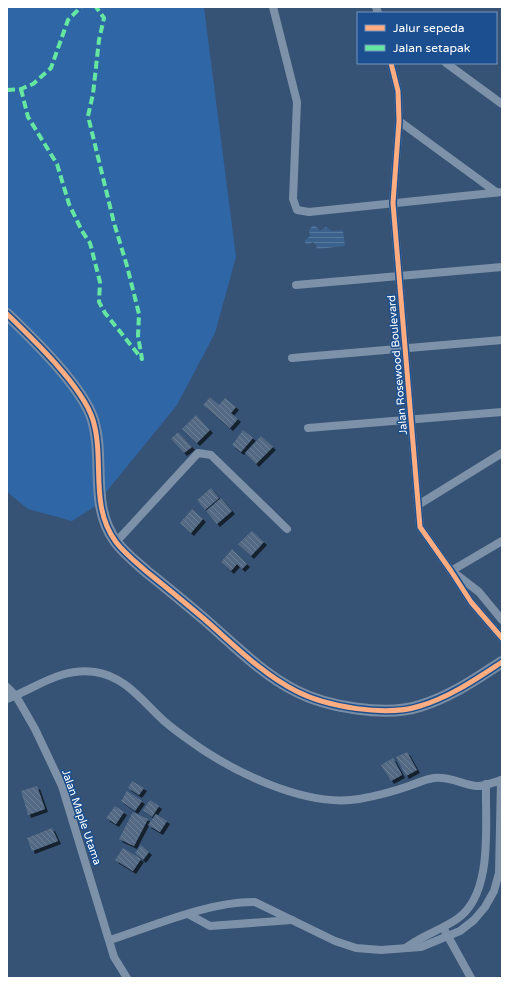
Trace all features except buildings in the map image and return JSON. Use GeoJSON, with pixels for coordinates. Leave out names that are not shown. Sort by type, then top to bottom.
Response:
{"type":"FeatureCollection","features":[{"type":"Feature","properties":{"kind":"street"},"geometry":{"type":"LineString","coordinates":[[273,7],[297,102],[293,199],[297,210],[309,212],[499,192]]}},
{"type":"Feature","properties":{"kind":"street","name":"Jalan Rosewood Boulevard"},"geometry":{"type":"LineString","coordinates":[[391,64],[398,91],[399,121],[393,203],[420,527],[471,602],[502,638]]}},
{"type":"Feature","properties":{"kind":"street"},"geometry":{"type":"LineString","coordinates":[[447,64],[502,104]]}},
{"type":"Feature","properties":{"kind":"street"},"geometry":{"type":"LineString","coordinates":[[399,121],[499,192]]}},
{"type":"Feature","properties":{"kind":"street"},"geometry":{"type":"LineString","coordinates":[[296,285],[502,267]]}},
{"type":"Feature","properties":{"kind":"street"},"geometry":{"type":"LineString","coordinates":[[7,314],[30,335],[61,371],[81,397],[92,418],[97,438],[97,476],[100,504],[106,525],[116,542],[139,564],[267,672],[296,691],[328,704],[360,710],[418,707],[451,694],[502,662]]}},
{"type":"Feature","properties":{"kind":"street"},"geometry":{"type":"LineString","coordinates":[[292,358],[502,340]]}},
{"type":"Feature","properties":{"kind":"street"},"geometry":{"type":"LineString","coordinates":[[308,428],[412,421],[502,412]]}},
{"type":"Feature","properties":{"kind":"street"},"geometry":{"type":"LineString","coordinates":[[116,542],[198,452],[211,455],[287,529]]}},
{"type":"Feature","properties":{"kind":"street"},"geometry":{"type":"LineString","coordinates":[[418,505],[502,453]]}},
{"type":"Feature","properties":{"kind":"street"},"geometry":{"type":"LineString","coordinates":[[451,571],[502,541]]}},
{"type":"Feature","properties":{"kind":"street","name":"Jalan Rosewood Boulevard"},"geometry":{"type":"LineString","coordinates":[[451,571],[479,592],[502,620]]}},
{"type":"Feature","properties":{"kind":"street"},"geometry":{"type":"LineString","coordinates":[[7,699],[16,696],[48,679],[71,672],[93,671],[110,675],[130,687],[165,722],[219,760],[255,778],[293,792],[327,800],[356,799],[384,794],[434,778],[452,779],[477,786],[501,780],[499,873],[494,891],[485,907],[474,920],[460,931],[448,936],[421,947],[381,950],[356,948],[335,941],[255,902],[241,902],[188,914],[110,940]]}},
{"type":"Feature","properties":{"kind":"street","name":"Jalan Maple Utama"},"geometry":{"type":"LineString","coordinates":[[7,687],[16,696],[62,786],[114,957],[127,978]]}},
{"type":"Feature","properties":{"kind":"street"},"geometry":{"type":"LineString","coordinates":[[407,947],[419,937],[457,918],[471,905],[479,889],[484,871],[486,784]]}},
{"type":"Feature","properties":{"kind":"street"},"geometry":{"type":"LineString","coordinates":[[188,914],[210,926],[293,920]]}},
{"type":"Feature","properties":{"kind":"street"},"geometry":{"type":"LineString","coordinates":[[442,926],[471,978]]}},
{"type":"Feature","properties":{"kind":"shaded area"},"geometry":{"type":"Polygon","coordinates":[[[7,7],[204,7],[236,257],[215,333],[177,405],[94,507],[72,521],[28,509],[7,492],[7,7]]]}},
{"type":"Feature","properties":{"kind":"shaded area"},"geometry":{"type":"Polygon","coordinates":[[[313,225],[317,227],[319,231],[326,227],[332,231],[343,230],[345,246],[317,249],[313,242],[307,245],[304,241],[310,236],[309,230],[313,225]]]}},
{"type":"Feature","properties":{"kind":"marked path"},"geometry":{"type":"LineString","coordinates":[[7,90],[21,89],[33,84],[51,68],[68,20],[81,7]]}},
{"type":"Feature","properties":{"kind":"marked path"},"geometry":{"type":"LineString","coordinates":[[21,89],[28,117],[57,164],[69,204],[82,231],[90,243],[100,282],[99,302],[105,313],[142,359],[138,336],[139,314],[114,223],[88,116],[93,94],[99,40],[104,18],[96,7]]}},
{"type":"Feature","properties":{"kind":"cycle path"},"geometry":{"type":"LineString","coordinates":[[391,64],[398,91],[399,121],[393,203],[420,527],[471,602],[502,638]]}},
{"type":"Feature","properties":{"kind":"cycle path"},"geometry":{"type":"LineString","coordinates":[[7,314],[56,364],[79,393],[87,407],[93,420],[96,435],[100,498],[103,513],[108,528],[116,542],[147,572],[271,676],[296,691],[324,702],[357,709],[391,711],[420,706],[442,698],[502,662]]}}]}
